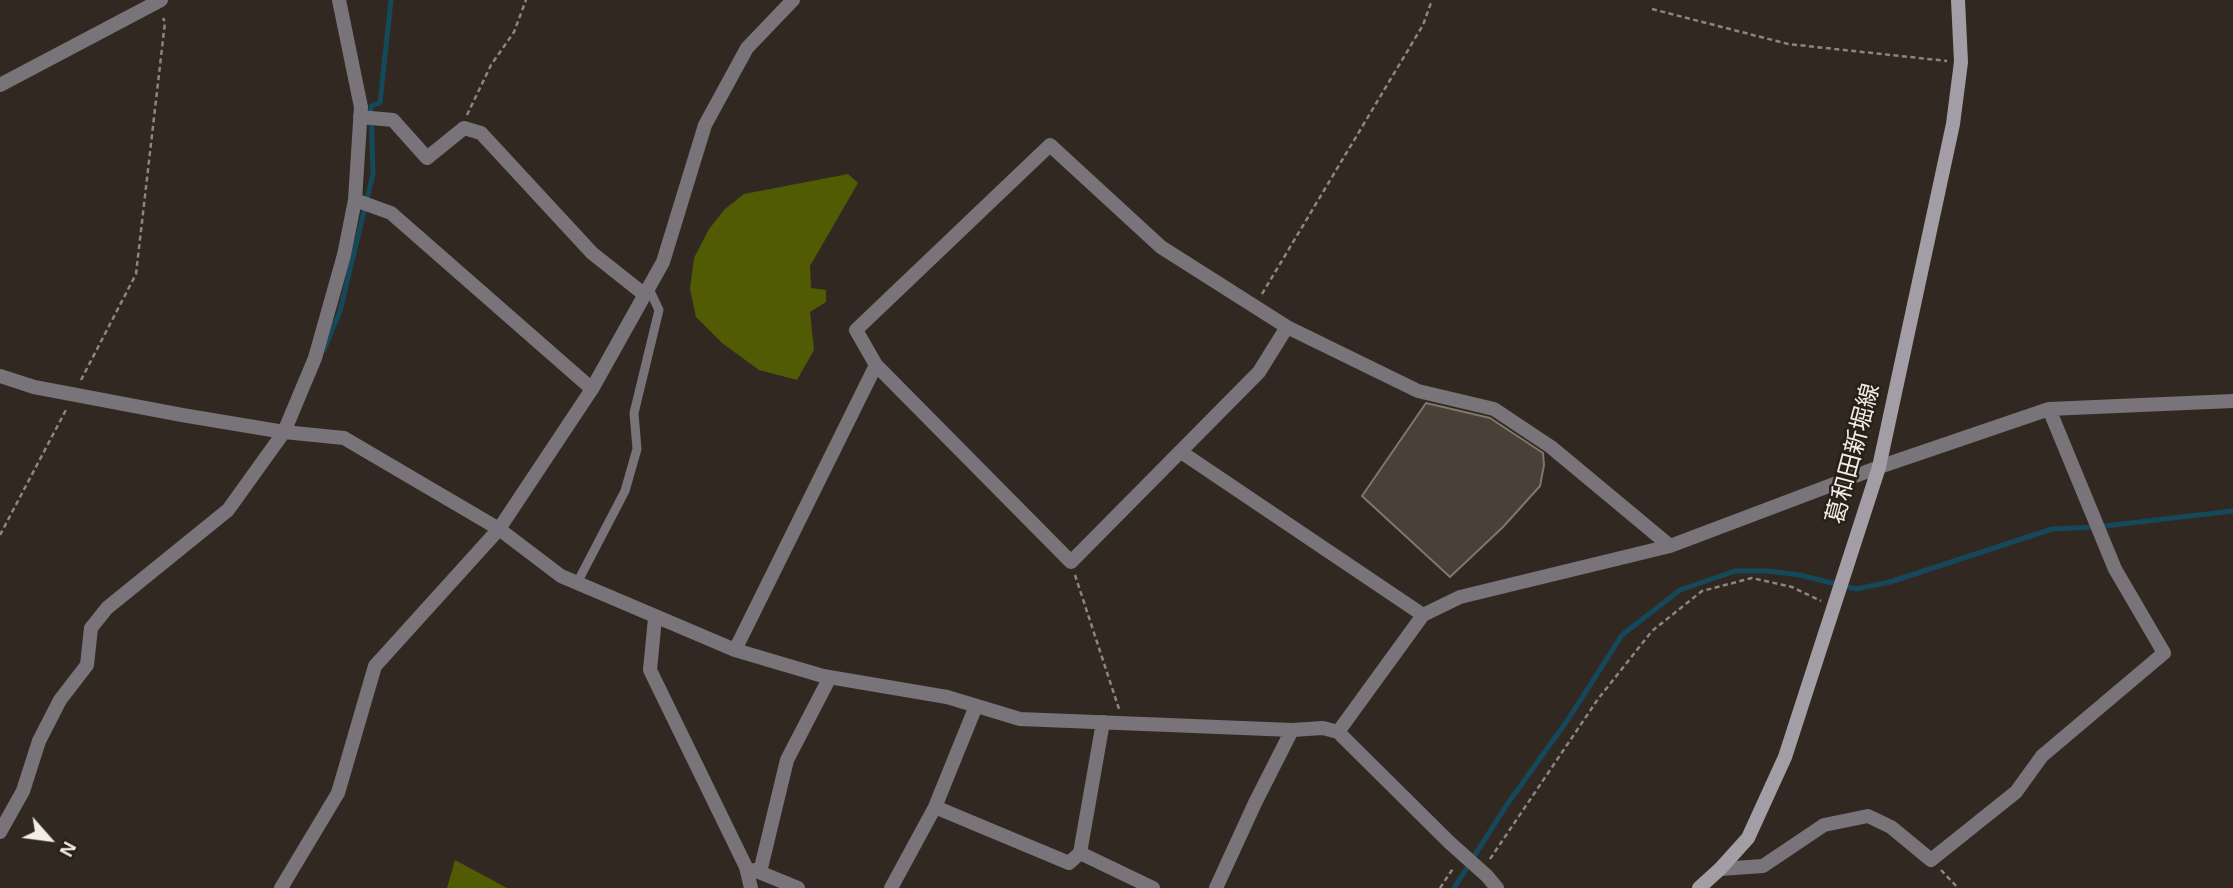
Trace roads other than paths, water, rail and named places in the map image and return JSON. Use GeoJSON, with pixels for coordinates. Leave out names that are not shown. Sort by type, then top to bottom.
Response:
{"type":"FeatureCollection","features":[{"type":"Feature","properties":{"kind":"main road","name":"葛和田新堀線"},"geometry":{"type":"LineString","coordinates":[[1699,888],[1748,838],[1785,757],[1879,467],[1953,124],[1961,62],[1958,0]]}},
{"type":"Feature","properties":{"kind":"street"},"geometry":{"type":"LineString","coordinates":[[0,832],[23,791],[38,741],[61,700],[87,665],[91,628],[107,608],[228,510],[284,432],[315,358],[344,254],[355,201],[361,107],[339,0]]}},
{"type":"Feature","properties":{"kind":"street"},"geometry":{"type":"LineString","coordinates":[[281,888],[338,793],[375,666],[499,529],[592,389],[663,262],[705,125],[747,48],[793,0]]}},
{"type":"Feature","properties":{"kind":"street"},"geometry":{"type":"LineString","coordinates":[[0,85],[156,1]]}},
{"type":"Feature","properties":{"kind":"street"},"geometry":{"type":"LineString","coordinates":[[360,117],[393,120],[427,158],[464,128],[481,133],[592,253],[647,292]]}},
{"type":"Feature","properties":{"kind":"street"},"geometry":{"type":"LineString","coordinates":[[1287,327],[1259,372],[1071,562],[876,365],[856,330],[1050,145],[1161,247],[1287,327],[1418,391],[1494,409],[1551,447],[1670,546]]}},
{"type":"Feature","properties":{"kind":"street"},"geometry":{"type":"LineString","coordinates":[[355,201],[391,213],[592,389]]}},
{"type":"Feature","properties":{"kind":"street"},"geometry":{"type":"LineString","coordinates":[[735,650],[876,365]]}},
{"type":"Feature","properties":{"kind":"street"},"geometry":{"type":"LineString","coordinates":[[0,376],[33,387],[284,432],[344,438],[499,529],[561,576],[735,650],[830,677],[947,697],[1020,719],[1292,730],[1323,728],[1338,732],[1497,888]]}},
{"type":"Feature","properties":{"kind":"street"},"geometry":{"type":"LineString","coordinates":[[1338,732],[1423,615],[1460,597],[1670,546],[1879,467],[2049,409],[2233,401]]}},
{"type":"Feature","properties":{"kind":"street"},"geometry":{"type":"LineString","coordinates":[[1720,869],[1763,866],[1824,825],[1868,816],[1891,827],[1931,860],[2017,792],[2042,756],[2164,653],[2115,569],[2049,409]]}},
{"type":"Feature","properties":{"kind":"street"},"geometry":{"type":"LineString","coordinates":[[1181,452],[1423,615]]}},
{"type":"Feature","properties":{"kind":"street"},"geometry":{"type":"LineString","coordinates":[[655,618],[650,670],[746,867],[751,888]]}},
{"type":"Feature","properties":{"kind":"street"},"geometry":{"type":"LineString","coordinates":[[760,872],[787,760],[830,677]]}},
{"type":"Feature","properties":{"kind":"street"},"geometry":{"type":"LineString","coordinates":[[891,888],[935,807],[976,706]]}},
{"type":"Feature","properties":{"kind":"street"},"geometry":{"type":"LineString","coordinates":[[935,807],[1069,863],[1080,853],[1102,722]]}},
{"type":"Feature","properties":{"kind":"street"},"geometry":{"type":"LineString","coordinates":[[1216,888],[1292,730]]}},
{"type":"Feature","properties":{"kind":"street"},"geometry":{"type":"LineString","coordinates":[[1080,853],[1153,888]]}},
{"type":"Feature","properties":{"kind":"street"},"geometry":{"type":"LineString","coordinates":[[746,867],[798,888]]}},
{"type":"Feature","properties":{"kind":"lane"},"geometry":{"type":"LineString","coordinates":[[577,583],[625,491],[636,449],[634,413],[659,310],[647,292]]}},
{"type":"Feature","properties":{"kind":"waterway"},"geometry":{"type":"LineString","coordinates":[[324,350],[340,311],[373,174],[371,106],[380,103],[391,0]]}},
{"type":"Feature","properties":{"kind":"waterway"},"geometry":{"type":"LineString","coordinates":[[1454,888],[1622,635],[1680,590],[1735,571],[1800,575],[1856,589],[1890,582],[2052,529],[2096,527],[2233,511]]}}]}
